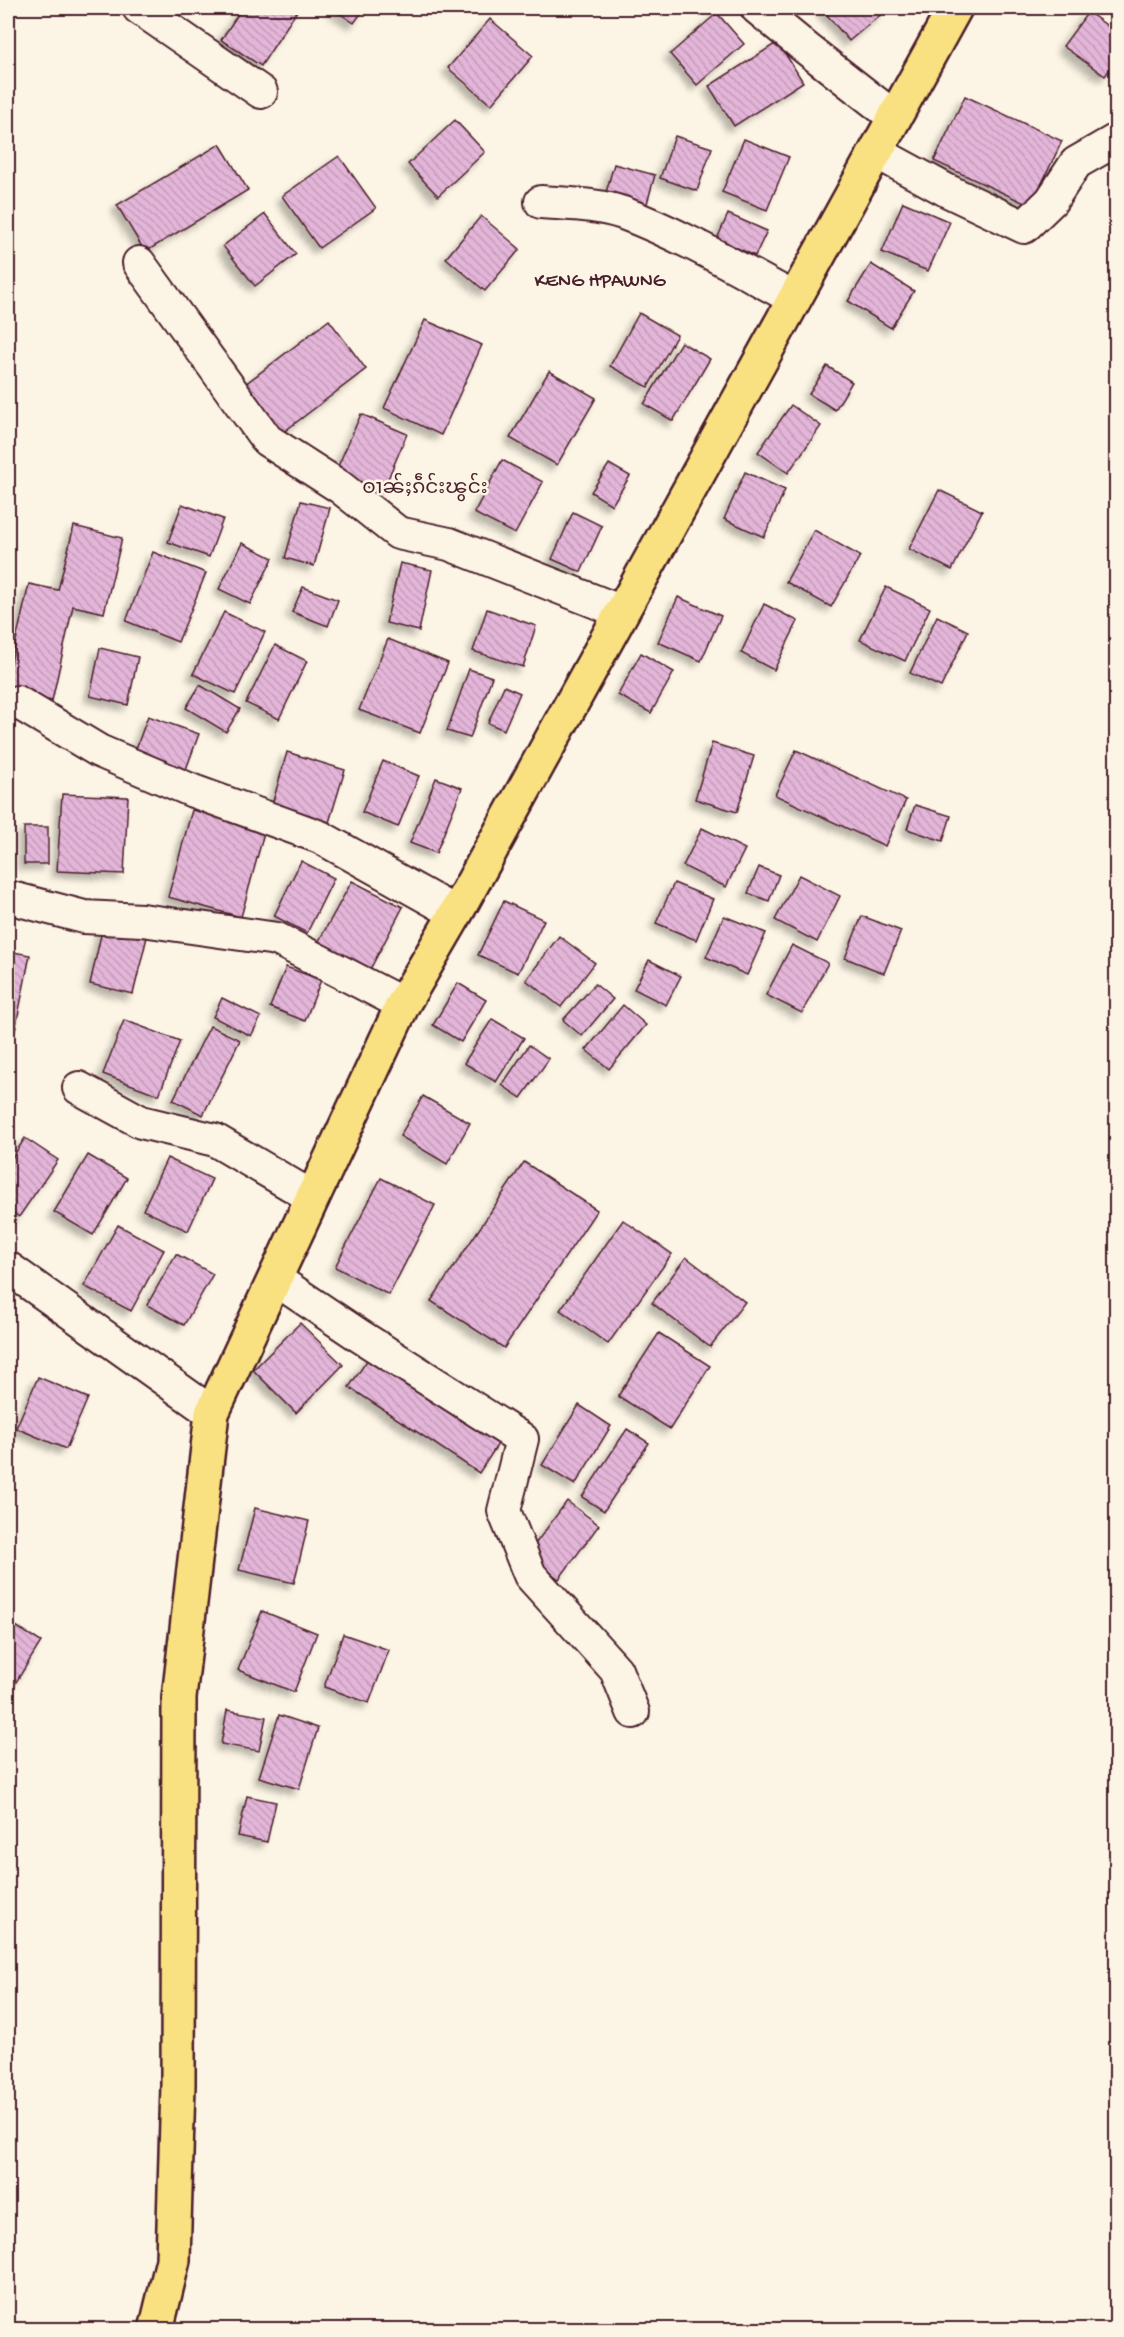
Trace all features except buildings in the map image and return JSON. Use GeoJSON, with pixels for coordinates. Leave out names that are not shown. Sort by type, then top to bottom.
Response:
{"type":"FeatureCollection","features":[{"type":"Feature","properties":{"kind":"highway"},"geometry":{"type":"LineString","coordinates":[[156,2330],[173,2260],[178,2085],[179,1698],[212,1413],[403,1004],[456,913],[955,8]]}},
{"type":"Feature","properties":{"kind":"street"},"geometry":{"type":"LineString","coordinates":[[140,8],[261,92]]}},
{"type":"Feature","properties":{"kind":"street"},"geometry":{"type":"LineString","coordinates":[[757,8],[894,117]]}},
{"type":"Feature","properties":{"kind":"street"},"geometry":{"type":"LineString","coordinates":[[876,152],[946,190],[1024,227],[1051,201],[1076,164],[1116,140]]}},
{"type":"Feature","properties":{"kind":"street"},"geometry":{"type":"LineString","coordinates":[[541,202],[573,204],[621,213],[699,248],[795,299]]}},
{"type":"Feature","properties":{"kind":"street"},"geometry":{"type":"LineString","coordinates":[[139,263],[267,440],[340,487],[398,532],[448,544],[622,612]]}},
{"type":"Feature","properties":{"kind":"street"},"geometry":{"type":"LineString","coordinates":[[8,706],[17,702],[99,751],[193,790],[320,837],[456,913]]}},
{"type":"Feature","properties":{"kind":"street"},"geometry":{"type":"LineString","coordinates":[[8,897],[84,917],[142,920],[277,939],[403,1004]]}},
{"type":"Feature","properties":{"kind":"street"},"geometry":{"type":"LineString","coordinates":[[79,1088],[141,1122],[215,1140],[312,1197]]}},
{"type":"Feature","properties":{"kind":"street"},"geometry":{"type":"LineString","coordinates":[[8,1268],[212,1413]]}},
{"type":"Feature","properties":{"kind":"street"},"geometry":{"type":"LineString","coordinates":[[275,1279],[522,1439],[504,1511],[508,1521],[530,1575],[616,1670],[633,1712]]}},
{"type":"Feature","properties":{"kind":"district","name":"KENG HPAWNG"},"geometry":{"type":"Point","coordinates":[600,282]}},
{"type":"Feature","properties":{"kind":"district","name":"ဝၢၼ်ႈၵဵင်းၽွင်း"},"geometry":{"type":"Point","coordinates":[425,489]}}]}
